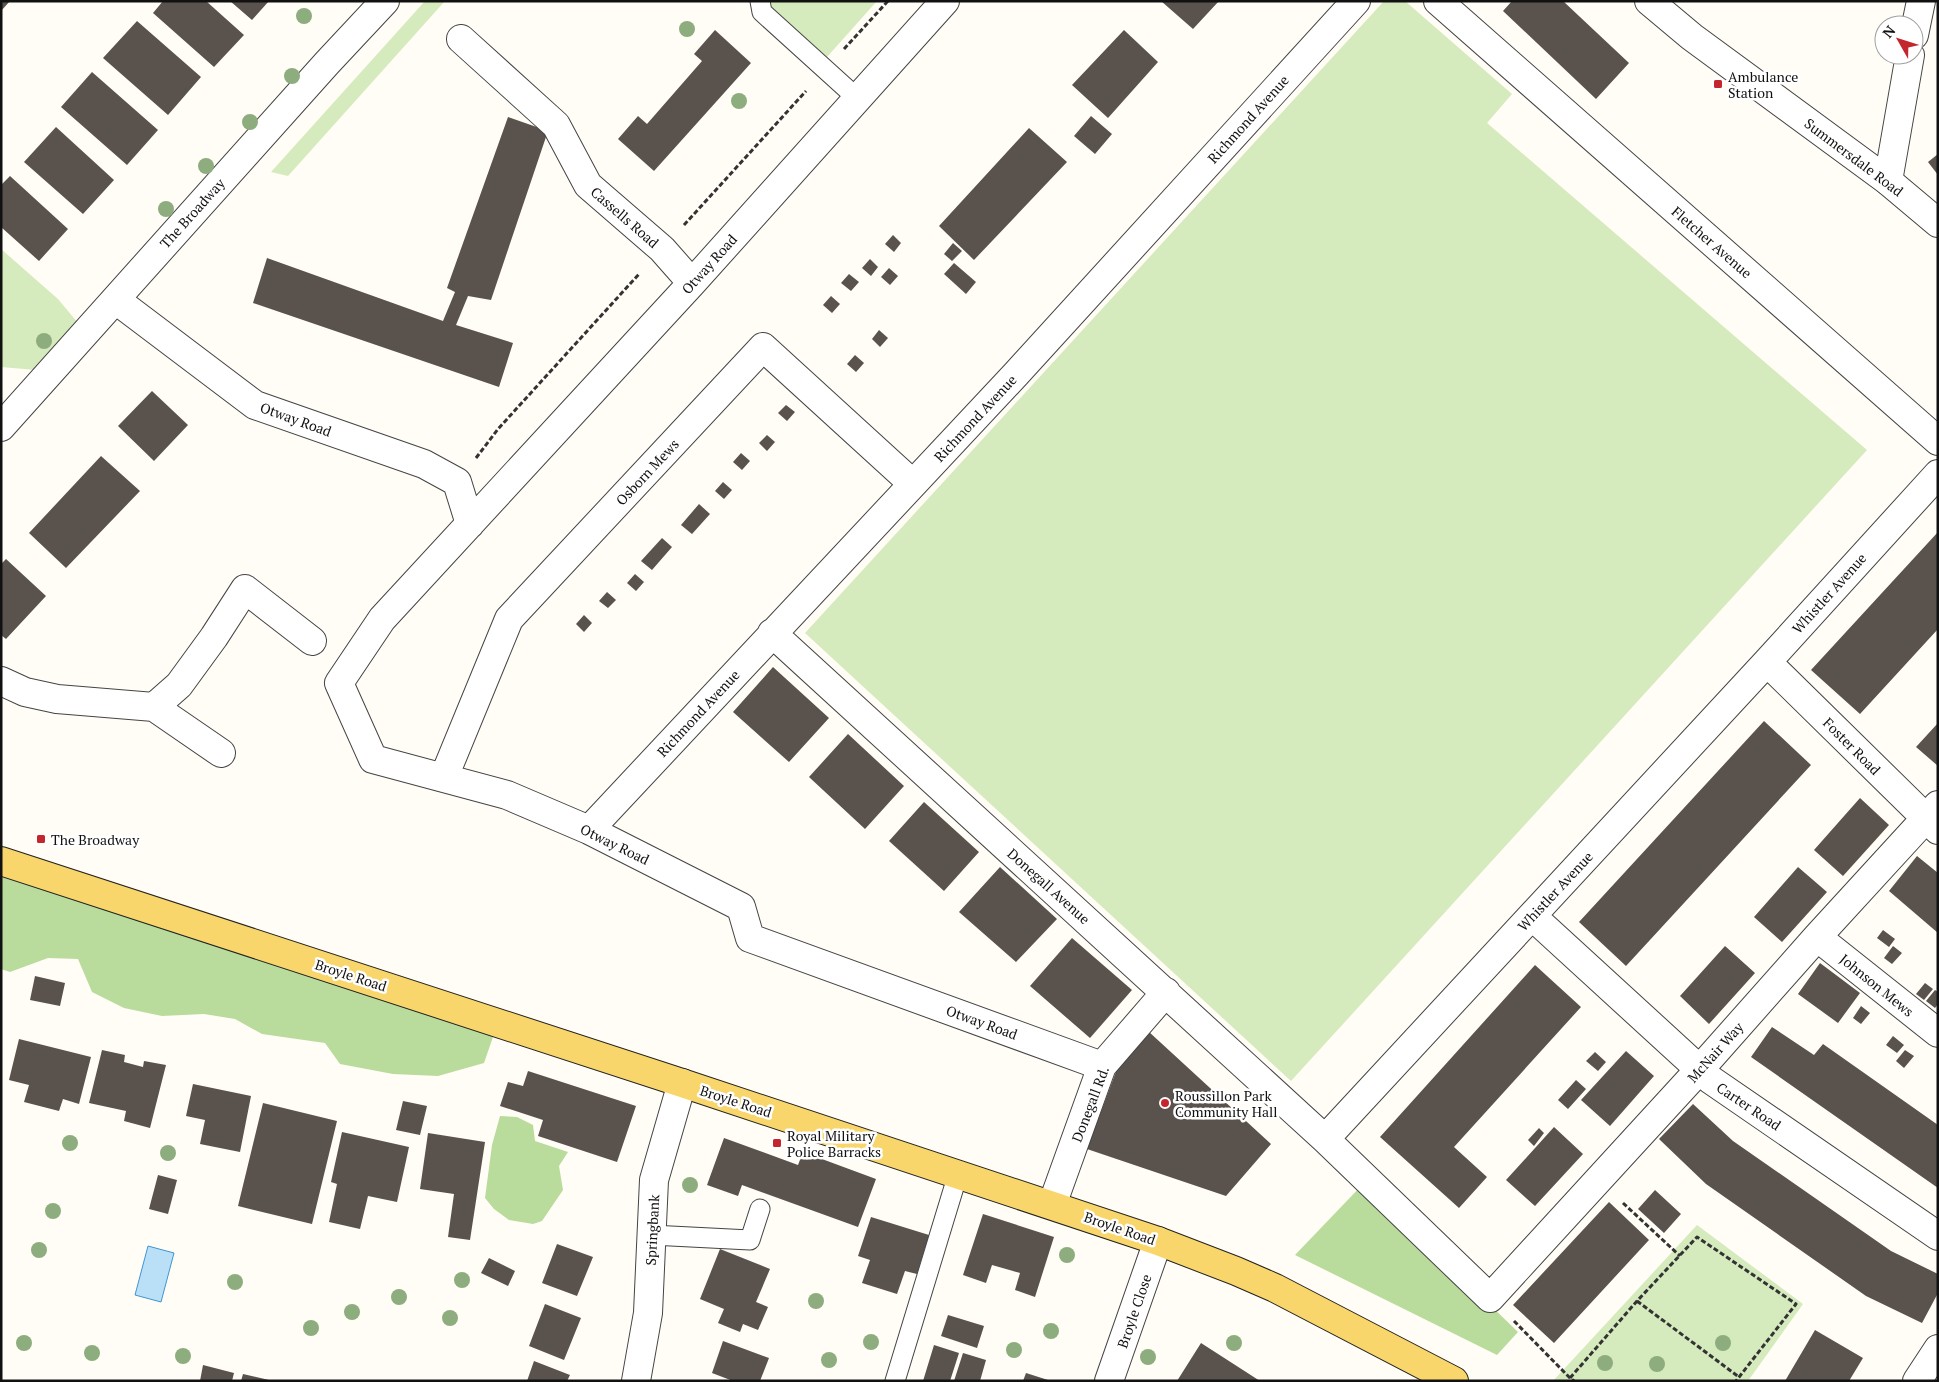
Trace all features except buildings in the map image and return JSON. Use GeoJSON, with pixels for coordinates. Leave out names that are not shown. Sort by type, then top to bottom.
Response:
{"type":"FeatureCollection","features":[{"type":"Feature","properties":{"kind":"main road","name":"Broyle Road"},"geometry":{"type":"LineString","coordinates":[[1,861],[682,1083],[1158,1241],[1275,1288],[1454,1381]]}},
{"type":"Feature","properties":{"kind":"street","name":"The Broadway"},"geometry":{"type":"LineString","coordinates":[[3,421],[116,300],[327,63],[385,1]]}},
{"type":"Feature","properties":{"kind":"street","name":"Otway Road"},"geometry":{"type":"LineString","coordinates":[[945,1],[692,283],[382,619],[339,683],[373,759],[507,795],[589,830],[741,907],[750,938],[1102,1066]]}},
{"type":"Feature","properties":{"kind":"street","name":"Richmond Avenue"},"geometry":{"type":"LineString","coordinates":[[589,830],[913,484],[1356,1]]}},
{"type":"Feature","properties":{"kind":"street","name":"Fletcher Avenue"},"geometry":{"type":"LineString","coordinates":[[1438,1],[1938,441]]}},
{"type":"Feature","properties":{"kind":"street","name":"Summersdale Road"},"geometry":{"type":"LineString","coordinates":[[1649,1],[1692,37],[1888,181],[1938,223]]}},
{"type":"Feature","properties":{"kind":"street"},"geometry":{"type":"LineString","coordinates":[[1918,15],[1921,1]]}},
{"type":"Feature","properties":{"kind":"street","name":"Cassells Road"},"geometry":{"type":"LineString","coordinates":[[461,39],[556,126],[588,185],[662,250],[692,283]]}},
{"type":"Feature","properties":{"kind":"street"},"geometry":{"type":"LineString","coordinates":[[1888,181],[1908,65]]}},
{"type":"Feature","properties":{"kind":"street","name":"Otway Road"},"geometry":{"type":"LineString","coordinates":[[116,300],[255,405],[424,464],[457,482],[470,524]]}},
{"type":"Feature","properties":{"kind":"street","name":"Osborn Mews"},"geometry":{"type":"LineString","coordinates":[[444,777],[509,619],[764,347],[913,484]]}},
{"type":"Feature","properties":{"kind":"street","name":"Whistler Avenue"},"geometry":{"type":"LineString","coordinates":[[1325,1139],[1767,662],[1938,474]]}},
{"type":"Feature","properties":{"kind":"street"},"geometry":{"type":"LineString","coordinates":[[154,708],[179,685],[214,637],[245,589],[312,641]]}},
{"type":"Feature","properties":{"kind":"street","name":"Donegall Avenue"},"geometry":{"type":"LineString","coordinates":[[772,633],[1325,1139]]}},
{"type":"Feature","properties":{"kind":"street","name":"Foster Road"},"geometry":{"type":"LineString","coordinates":[[1767,662],[1934,818]]}},
{"type":"Feature","properties":{"kind":"street"},"geometry":{"type":"LineString","coordinates":[[1,681],[25,692],[57,699],[154,708],[220,753]]}},
{"type":"Feature","properties":{"kind":"street","name":"McNair Way"},"geometry":{"type":"LineString","coordinates":[[1490,1298],[1700,1069],[1817,936],[1934,818]]}},
{"type":"Feature","properties":{"kind":"street","name":"Carter Road"},"geometry":{"type":"LineString","coordinates":[[1532,916],[1711,1080],[1938,1236]]}},
{"type":"Feature","properties":{"kind":"street","name":"Johnson Mews"},"geometry":{"type":"LineString","coordinates":[[1817,936],[1938,1033]]}},
{"type":"Feature","properties":{"kind":"street","name":"Donegall Rd."},"geometry":{"type":"LineString","coordinates":[[1052,1205],[1102,1066],[1166,992]]}},
{"type":"Feature","properties":{"kind":"street","name":"Springbank"},"geometry":{"type":"LineString","coordinates":[[636,1381],[648,1313],[654,1180],[682,1083]]}},
{"type":"Feature","properties":{"kind":"street"},"geometry":{"type":"LineString","coordinates":[[1325,1139],[1490,1298]]}},
{"type":"Feature","properties":{"kind":"street","name":"Broyle Close"},"geometry":{"type":"LineString","coordinates":[[1109,1381],[1158,1241]]}},
{"type":"Feature","properties":{"kind":"street"},"geometry":{"type":"LineString","coordinates":[[1917,1381],[1938,1349]]}},
{"type":"Feature","properties":{"kind":"lane"},"geometry":{"type":"LineString","coordinates":[[760,1],[762,12],[858,99]]}},
{"type":"Feature","properties":{"kind":"lane"},"geometry":{"type":"LineString","coordinates":[[895,1381],[958,1174]]}},
{"type":"Feature","properties":{"kind":"lane"},"geometry":{"type":"LineString","coordinates":[[651,1235],[750,1240],[760,1209]]}},
{"type":"Feature","properties":{"kind":"path"},"geometry":{"type":"LineString","coordinates":[[1598,1180],[1680,1256]]}},
{"type":"Feature","properties":{"kind":"path"},"geometry":{"type":"LineString","coordinates":[[1570,1378],[1637,1301],[1697,1237],[1796,1304],[1738,1379],[1637,1301]]}},
{"type":"Feature","properties":{"kind":"path"},"geometry":{"type":"LineString","coordinates":[[1490,1298],[1574,1381]]}},
{"type":"Feature","properties":{"kind":"green space"},"geometry":{"type":"Polygon","coordinates":[[[425,1],[445,1],[288,176],[271,172],[425,1]]]}},
{"type":"Feature","properties":{"kind":"green space"},"geometry":{"type":"Polygon","coordinates":[[[767,1],[877,1],[827,57],[768,4],[767,1]]]}},
{"type":"Feature","properties":{"kind":"green space"},"geometry":{"type":"Polygon","coordinates":[[[1384,1],[1405,1],[1512,94],[1487,123],[1867,450],[1291,1081],[805,633],[1384,1]]]}},
{"type":"Feature","properties":{"kind":"green space"},"geometry":{"type":"Polygon","coordinates":[[[1,249],[58,299],[78,323],[36,370],[1,367],[1,249]]]}},
{"type":"Feature","properties":{"kind":"green space"},"geometry":{"type":"Polygon","coordinates":[[[1,876],[494,1034],[484,1063],[438,1076],[393,1074],[340,1064],[325,1043],[262,1034],[235,1019],[204,1014],[162,1016],[124,1008],[92,992],[78,959],[48,958],[10,972],[1,969],[1,876]]]}},
{"type":"Feature","properties":{"kind":"green space"},"geometry":{"type":"Polygon","coordinates":[[[500,1116],[517,1117],[533,1125],[535,1141],[568,1152],[559,1166],[563,1190],[542,1221],[533,1224],[509,1220],[494,1209],[485,1198],[492,1145],[500,1116]]]}},
{"type":"Feature","properties":{"kind":"green space"},"geometry":{"type":"Polygon","coordinates":[[[1364,1183],[1518,1332],[1497,1355],[1295,1255],[1364,1183]]]}},
{"type":"Feature","properties":{"kind":"green space"},"geometry":{"type":"Polygon","coordinates":[[[1697,1225],[1803,1304],[1748,1381],[1553,1381],[1697,1225]]]}},
{"type":"Feature","properties":{"kind":"water"},"geometry":{"type":"Polygon","coordinates":[[[148,1246],[174,1253],[161,1302],[135,1295],[148,1246]]]}},
{"type":"Feature","properties":{"kind":"place","name":"Ambulance Station"},"geometry":{"type":"Point","coordinates":[1718,84]}},
{"type":"Feature","properties":{"kind":"place","name":"The Broadway"},"geometry":{"type":"Point","coordinates":[41,839]}},
{"type":"Feature","properties":{"kind":"place","name":"Roussillon Park Community Hall"},"geometry":{"type":"Point","coordinates":[1165,1103]}},
{"type":"Feature","properties":{"kind":"place","name":"Royal Military Police Barracks"},"geometry":{"type":"Point","coordinates":[777,1143]}}]}
